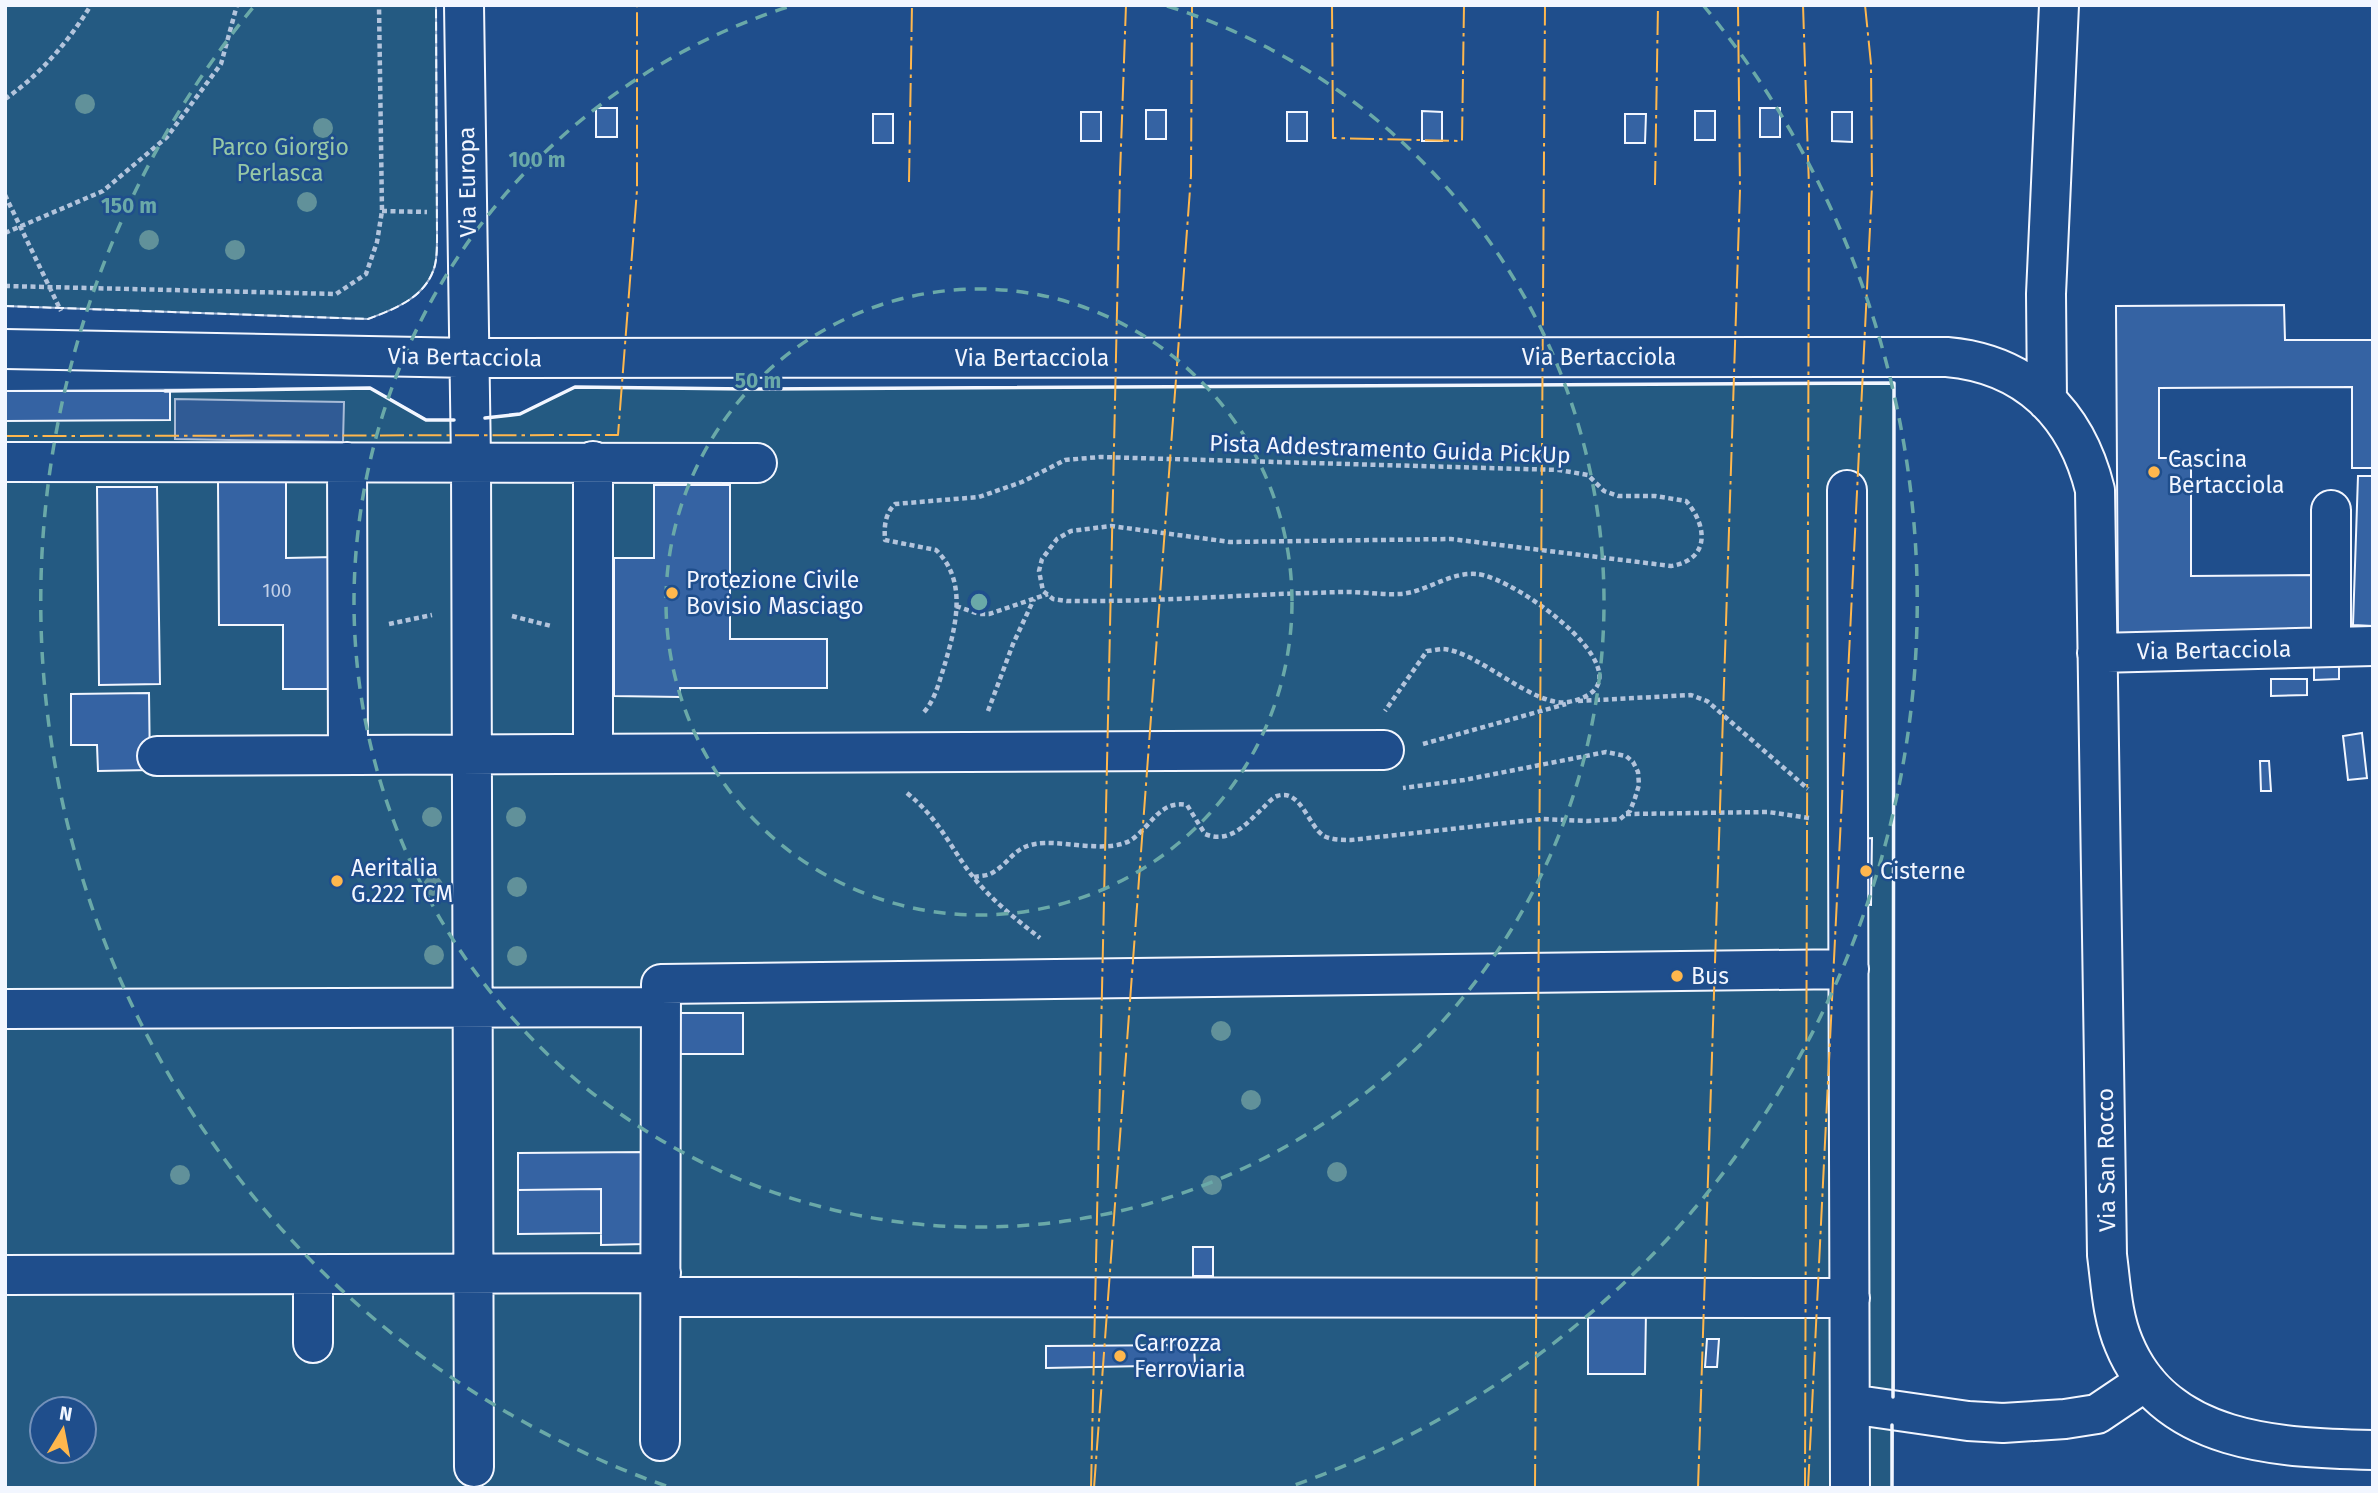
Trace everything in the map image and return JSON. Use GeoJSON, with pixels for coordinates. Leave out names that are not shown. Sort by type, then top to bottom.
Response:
{"type":"FeatureCollection","features":[{"type":"Feature","properties":{"kind":"street","name":"Via Europa"},"geometry":{"type":"LineString","coordinates":[[464,5],[471,358],[469,420],[472,607],[474,1467]]}},
{"type":"Feature","properties":{"kind":"street"},"geometry":{"type":"LineString","coordinates":[[2048,401],[2046,294],[2059,5]]}},
{"type":"Feature","properties":{"kind":"street","name":"Via Bertacciola"},"geometry":{"type":"LineString","coordinates":[[5,348],[471,358],[1947,357],[1972,360],[1997,368],[2028,384],[2048,401],[2078,441],[2089,465],[2095,489],[2097,669],[2332,647],[2373,646]]}},
{"type":"Feature","properties":{"kind":"street"},"geometry":{"type":"LineString","coordinates":[[347,461],[348,753]]}},
{"type":"Feature","properties":{"kind":"street"},"geometry":{"type":"LineString","coordinates":[[593,461],[593,752]]}},
{"type":"Feature","properties":{"kind":"street"},"geometry":{"type":"LineString","coordinates":[[5,462],[757,463]]}},
{"type":"Feature","properties":{"kind":"street"},"geometry":{"type":"LineString","coordinates":[[1847,489],[1850,1488]]}},
{"type":"Feature","properties":{"kind":"street"},"geometry":{"type":"LineString","coordinates":[[2331,510],[2332,647]]}},
{"type":"Feature","properties":{"kind":"street","name":"Via San Rocco"},"geometry":{"type":"LineString","coordinates":[[2097,669],[2107,1255],[2118,1328],[2127,1352],[2146,1381],[2164,1400],[2191,1420],[2245,1438],[2323,1449],[2373,1450]]}},
{"type":"Feature","properties":{"kind":"street"},"geometry":{"type":"LineString","coordinates":[[157,755],[593,752],[900,769],[973,751],[1384,750]]}},
{"type":"Feature","properties":{"kind":"street"},"geometry":{"type":"LineString","coordinates":[[660,1441],[661,984],[1849,969]]}},
{"type":"Feature","properties":{"kind":"street"},"geometry":{"type":"LineString","coordinates":[[5,1009],[661,1007]]}},
{"type":"Feature","properties":{"kind":"street"},"geometry":{"type":"LineString","coordinates":[[5,1275],[474,1273],[661,1285],[1850,1298]]}},
{"type":"Feature","properties":{"kind":"street"},"geometry":{"type":"LineString","coordinates":[[313,1274],[313,1343]]}},
{"type":"Feature","properties":{"kind":"street"},"geometry":{"type":"LineString","coordinates":[[1850,1404],[1968,1421],[2003,1423],[2065,1419],[2096,1414],[2146,1381]]}},
{"type":"Feature","properties":{"kind":"path"},"geometry":{"type":"LineString","coordinates":[[5,99],[27,83],[52,56],[91,5]]}},
{"type":"Feature","properties":{"kind":"path"},"geometry":{"type":"LineString","coordinates":[[5,233],[103,191],[167,137],[221,65],[237,5]]}},
{"type":"Feature","properties":{"kind":"path"},"geometry":{"type":"LineString","coordinates":[[5,286],[336,294],[366,274],[377,242],[382,211],[379,5]]}},
{"type":"Feature","properties":{"kind":"path"},"geometry":{"type":"LineString","coordinates":[[5,195],[50,288]]}},
{"type":"Feature","properties":{"kind":"path","name":"Pista Addestramento Guida PickUp"},"geometry":{"type":"LineString","coordinates":[[900,769],[903,736],[928,708],[938,687],[952,641],[956,606],[950,568],[936,550],[885,540],[886,518],[895,504],[979,497],[1022,482],[1065,460],[1126,458],[1409,464],[1578,472],[1588,475],[1604,491],[1618,496],[1655,496],[1685,500],[1695,511],[1700,527],[1700,548],[1696,557],[1683,564],[1671,566],[1451,539],[1230,542],[1111,526],[1071,531],[1057,540],[1042,559],[1039,572],[1043,591],[1048,594]]}},
{"type":"Feature","properties":{"kind":"path"},"geometry":{"type":"LineString","coordinates":[[956,606],[979,614],[989,614],[1048,594],[1053,599]]}},
{"type":"Feature","properties":{"kind":"path"},"geometry":{"type":"LineString","coordinates":[[973,751],[1013,644],[1034,599]]}},
{"type":"Feature","properties":{"kind":"path"},"geometry":{"type":"LineString","coordinates":[[349,632],[472,607],[593,635]]}},
{"type":"Feature","properties":{"kind":"path"},"geometry":{"type":"LineString","coordinates":[[1384,750],[1412,747],[1581,700],[1691,695],[1707,701],[1848,824]]}},
{"type":"Feature","properties":{"kind":"path"},"geometry":{"type":"LineString","coordinates":[[900,769],[965,865],[994,900],[1048,944]]}},
{"type":"Feature","properties":{"kind":"path"},"geometry":{"type":"LineString","coordinates":[[1626,814],[1768,811],[1848,824]]}},
{"type":"Feature","properties":{"kind":"green space","name":"Parco Giorgio Perlasca"},"geometry":{"type":"Polygon","coordinates":[[[5,5],[436,5],[437,248],[435,265],[425,286],[399,306],[368,319],[5,306],[5,5]]]}},
{"type":"Feature","properties":{"kind":"green space"},"geometry":{"type":"Polygon","coordinates":[[[1894,383],[1892,1488],[5,1488],[5,391],[370,388],[427,420],[469,420],[520,414],[575,387],[747,389],[1894,383]]]}},
{"type":"Feature","properties":{"kind":"shaded area"},"geometry":{"type":"Polygon","coordinates":[[[175,399],[344,402],[343,442],[175,439],[175,399]]]}},
{"type":"Feature","properties":{"kind":"building"},"geometry":{"type":"Polygon","coordinates":[[[596,108],[617,108],[617,137],[596,137],[596,108]]]}},
{"type":"Feature","properties":{"kind":"building"},"geometry":{"type":"Polygon","coordinates":[[[1760,108],[1780,108],[1780,137],[1760,137],[1760,108]]]}},
{"type":"Feature","properties":{"kind":"building"},"geometry":{"type":"Polygon","coordinates":[[[1146,110],[1166,110],[1166,139],[1146,139],[1146,110]]]}},
{"type":"Feature","properties":{"kind":"building"},"geometry":{"type":"Polygon","coordinates":[[[1422,111],[1442,112],[1442,141],[1422,141],[1422,111]]]}},
{"type":"Feature","properties":{"kind":"building"},"geometry":{"type":"Polygon","coordinates":[[[1695,111],[1715,111],[1715,140],[1695,140],[1695,111]]]}},
{"type":"Feature","properties":{"kind":"building"},"geometry":{"type":"Polygon","coordinates":[[[1081,112],[1101,112],[1101,141],[1081,141],[1081,112]]]}},
{"type":"Feature","properties":{"kind":"building"},"geometry":{"type":"Polygon","coordinates":[[[1287,112],[1307,112],[1307,141],[1287,141],[1287,112]]]}},
{"type":"Feature","properties":{"kind":"building"},"geometry":{"type":"Polygon","coordinates":[[[1832,112],[1852,112],[1852,142],[1832,141],[1832,112]]]}},
{"type":"Feature","properties":{"kind":"building"},"geometry":{"type":"Polygon","coordinates":[[[873,114],[893,114],[893,143],[873,143],[873,114]]]}},
{"type":"Feature","properties":{"kind":"building"},"geometry":{"type":"Polygon","coordinates":[[[1625,114],[1646,114],[1645,143],[1625,143],[1625,114]]]}},
{"type":"Feature","properties":{"kind":"building","name":"Cascina Bertacciola"},"geometry":{"type":"Polygon","coordinates":[[[2284,305],[2285,340],[2373,340],[2373,468],[2352,468],[2352,387],[2159,388],[2159,458],[2191,458],[2191,576],[2313,575],[2314,635],[2118,636],[2116,306],[2284,305]]]}},
{"type":"Feature","properties":{"kind":"building"},"geometry":{"type":"Polygon","coordinates":[[[5,391],[170,391],[170,420],[5,421],[5,391]]]}},
{"type":"Feature","properties":{"kind":"building"},"geometry":{"type":"Polygon","coordinates":[[[2358,476],[2373,476],[2373,626],[2353,625],[2358,476]]]}},
{"type":"Feature","properties":{"kind":"building"},"geometry":{"type":"Polygon","coordinates":[[[218,482],[286,482],[286,558],[334,557],[335,689],[283,689],[283,625],[219,625],[218,482]]]}},
{"type":"Feature","properties":{"kind":"building","name":"Protezione Civile Bovisio Masciago"},"geometry":{"type":"Polygon","coordinates":[[[654,485],[730,485],[730,639],[827,639],[827,688],[680,688],[680,697],[614,696],[614,558],[654,558],[654,485]]]}},
{"type":"Feature","properties":{"kind":"building"},"geometry":{"type":"Polygon","coordinates":[[[97,487],[157,487],[160,684],[99,685],[97,487]]]}},
{"type":"Feature","properties":{"kind":"building"},"geometry":{"type":"Polygon","coordinates":[[[2314,666],[2339,666],[2339,679],[2314,680],[2314,666]]]}},
{"type":"Feature","properties":{"kind":"building"},"geometry":{"type":"Polygon","coordinates":[[[2271,679],[2307,679],[2307,695],[2271,696],[2271,679]]]}},
{"type":"Feature","properties":{"kind":"building"},"geometry":{"type":"Polygon","coordinates":[[[149,693],[150,770],[98,771],[97,745],[71,745],[71,694],[149,693]]]}},
{"type":"Feature","properties":{"kind":"building"},"geometry":{"type":"Polygon","coordinates":[[[2362,733],[2367,778],[2348,780],[2343,736],[2362,733]]]}},
{"type":"Feature","properties":{"kind":"building"},"geometry":{"type":"Polygon","coordinates":[[[2260,761],[2269,761],[2271,791],[2261,791],[2260,761]]]}},
{"type":"Feature","properties":{"kind":"building","name":"Cisterne"},"geometry":{"type":"Polygon","coordinates":[[[1872,838],[1871,905],[1860,904],[1861,839],[1872,838]]]}},
{"type":"Feature","properties":{"kind":"building"},"geometry":{"type":"Polygon","coordinates":[[[680,1013],[743,1013],[743,1054],[680,1054],[680,1013]]]}},
{"type":"Feature","properties":{"kind":"building"},"geometry":{"type":"Polygon","coordinates":[[[646,1152],[646,1244],[601,1245],[601,1189],[518,1190],[518,1153],[646,1152]]]}},
{"type":"Feature","properties":{"kind":"building"},"geometry":{"type":"Polygon","coordinates":[[[601,1189],[601,1233],[518,1234],[518,1190],[601,1189]]]}},
{"type":"Feature","properties":{"kind":"building"},"geometry":{"type":"Polygon","coordinates":[[[1193,1247],[1213,1247],[1213,1276],[1193,1276],[1193,1247]]]}},
{"type":"Feature","properties":{"kind":"building"},"geometry":{"type":"Polygon","coordinates":[[[1588,1310],[1646,1311],[1645,1374],[1588,1374],[1588,1310]]]}},
{"type":"Feature","properties":{"kind":"building"},"geometry":{"type":"Polygon","coordinates":[[[1707,1339],[1719,1339],[1717,1367],[1705,1367],[1707,1339]]]}},
{"type":"Feature","properties":{"kind":"building","name":"Carrozza Ferroviaria"},"geometry":{"type":"Polygon","coordinates":[[[1194,1345],[1195,1365],[1046,1368],[1046,1346],[1194,1345]]]}},
{"type":"Feature","properties":{"kind":"fence"},"geometry":{"type":"LineString","coordinates":[[5,306],[368,319],[409,300],[425,286],[437,255],[436,5]]}},
{"type":"Feature","properties":{"kind":"wall"},"geometry":{"type":"LineString","coordinates":[[485,418],[520,414],[575,387],[747,389],[1894,383],[1893,1397]]}},
{"type":"Feature","properties":{"kind":"wall"},"geometry":{"type":"LineString","coordinates":[[165,391],[370,388],[426,420],[454,420]]}},
{"type":"Feature","properties":{"kind":"wall"},"geometry":{"type":"LineString","coordinates":[[1892,1425],[1892,1488]]}},
{"type":"Feature","properties":{"kind":"power"},"geometry":{"type":"LineString","coordinates":[[5,436],[618,435],[637,190],[637,5]]}},
{"type":"Feature","properties":{"kind":"power"},"geometry":{"type":"LineString","coordinates":[[909,182],[912,5]]}},
{"type":"Feature","properties":{"kind":"power"},"geometry":{"type":"LineString","coordinates":[[1091,1488],[1126,5]]}},
{"type":"Feature","properties":{"kind":"power"},"geometry":{"type":"LineString","coordinates":[[1094,1488],[1191,176],[1192,5]]}},
{"type":"Feature","properties":{"kind":"power"},"geometry":{"type":"LineString","coordinates":[[1332,5],[1333,138],[1462,141],[1464,5]]}},
{"type":"Feature","properties":{"kind":"power"},"geometry":{"type":"LineString","coordinates":[[1535,1488],[1545,5]]}},
{"type":"Feature","properties":{"kind":"power"},"geometry":{"type":"LineString","coordinates":[[1655,185],[1658,5]]}},
{"type":"Feature","properties":{"kind":"power"},"geometry":{"type":"LineString","coordinates":[[1698,1488],[1740,190],[1738,5]]}},
{"type":"Feature","properties":{"kind":"power"},"geometry":{"type":"LineString","coordinates":[[1803,5],[1809,187],[1805,1486]]}},
{"type":"Feature","properties":{"kind":"power"},"geometry":{"type":"LineString","coordinates":[[1808,1488],[1872,187],[1871,64],[1865,5]]}},
{"type":"Feature","properties":{"kind":"place","name":"Cascina Bertacciola"},"geometry":{"type":"Point","coordinates":[2154,472]}},
{"type":"Feature","properties":{"kind":"place","name":"Protezione Civile Bovisio Masciago"},"geometry":{"type":"Point","coordinates":[672,593]}},
{"type":"Feature","properties":{"kind":"place","name":"Cisterne"},"geometry":{"type":"Point","coordinates":[1866,871]}},
{"type":"Feature","properties":{"kind":"place","name":"Aeritalia G.222 TCM"},"geometry":{"type":"Point","coordinates":[337,881]}},
{"type":"Feature","properties":{"kind":"place","name":"Bus"},"geometry":{"type":"Point","coordinates":[1677,976]}},
{"type":"Feature","properties":{"kind":"place","name":"Carrozza Ferroviaria"},"geometry":{"type":"Point","coordinates":[1120,1356]}}]}
